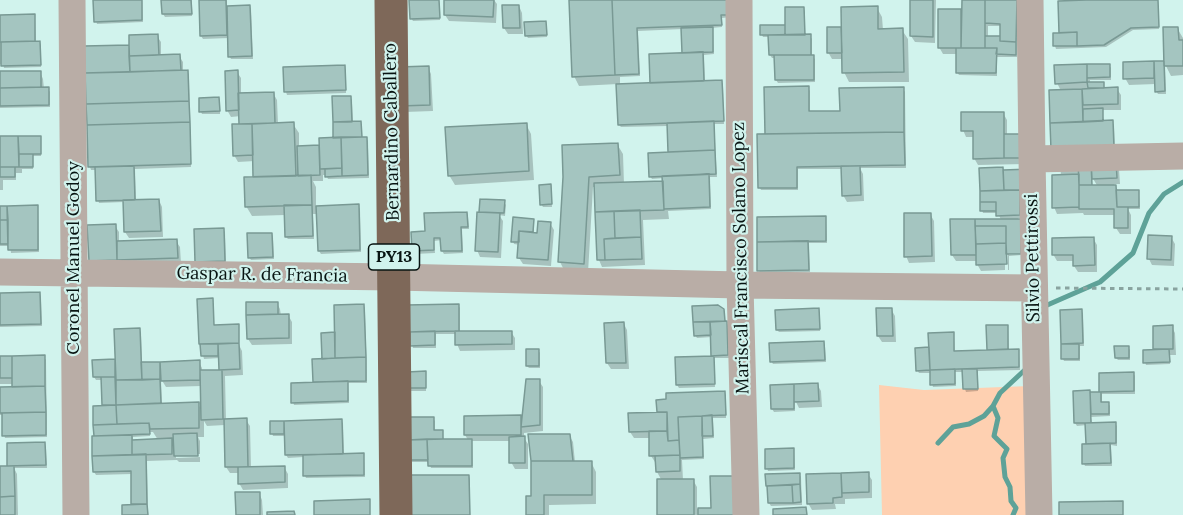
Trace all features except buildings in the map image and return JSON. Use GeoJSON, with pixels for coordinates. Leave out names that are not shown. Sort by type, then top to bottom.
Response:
{"type":"FeatureCollection","features":[{"type":"Feature","properties":{"kind":"highway","name":"Bernardino Caballero"},"geometry":{"type":"LineString","coordinates":[[391,0],[396,515]]}},
{"type":"Feature","properties":{"kind":"street","name":"Coronel Manuel Godoy"},"geometry":{"type":"LineString","coordinates":[[72,0],[76,515]]}},
{"type":"Feature","properties":{"kind":"street","name":"Mariscal Francisco Solano Lopez"},"geometry":{"type":"LineString","coordinates":[[739,0],[740,285],[746,515]]}},
{"type":"Feature","properties":{"kind":"street","name":"Silvio Pettirossi"},"geometry":{"type":"LineString","coordinates":[[1030,0],[1039,515]]}},
{"type":"Feature","properties":{"kind":"street"},"geometry":{"type":"LineString","coordinates":[[1032,159],[1183,156]]}},
{"type":"Feature","properties":{"kind":"street","name":"Gaspar R. de Francia"},"geometry":{"type":"LineString","coordinates":[[0,272],[1034,288]]}},
{"type":"Feature","properties":{"kind":"path"},"geometry":{"type":"LineString","coordinates":[[1034,288],[1183,289]]}},
{"type":"Feature","properties":{"kind":"shaded area"},"geometry":{"type":"Polygon","coordinates":[[[879,385],[924,390],[1030,386],[1032,515],[882,515],[879,385]]]}},
{"type":"Feature","properties":{"kind":"waterway"},"geometry":{"type":"LineString","coordinates":[[1043,308],[1100,282],[1133,253],[1149,213],[1164,194],[1183,182]]}},
{"type":"Feature","properties":{"kind":"waterway"},"geometry":{"type":"LineString","coordinates":[[1013,515],[1016,508],[1011,501],[1003,458],[1007,449],[994,436],[998,418],[993,406],[1000,393],[1028,367]]}},
{"type":"Feature","properties":{"kind":"waterway"},"geometry":{"type":"LineString","coordinates":[[938,443],[953,427],[969,424],[984,416],[993,406]]}}]}
